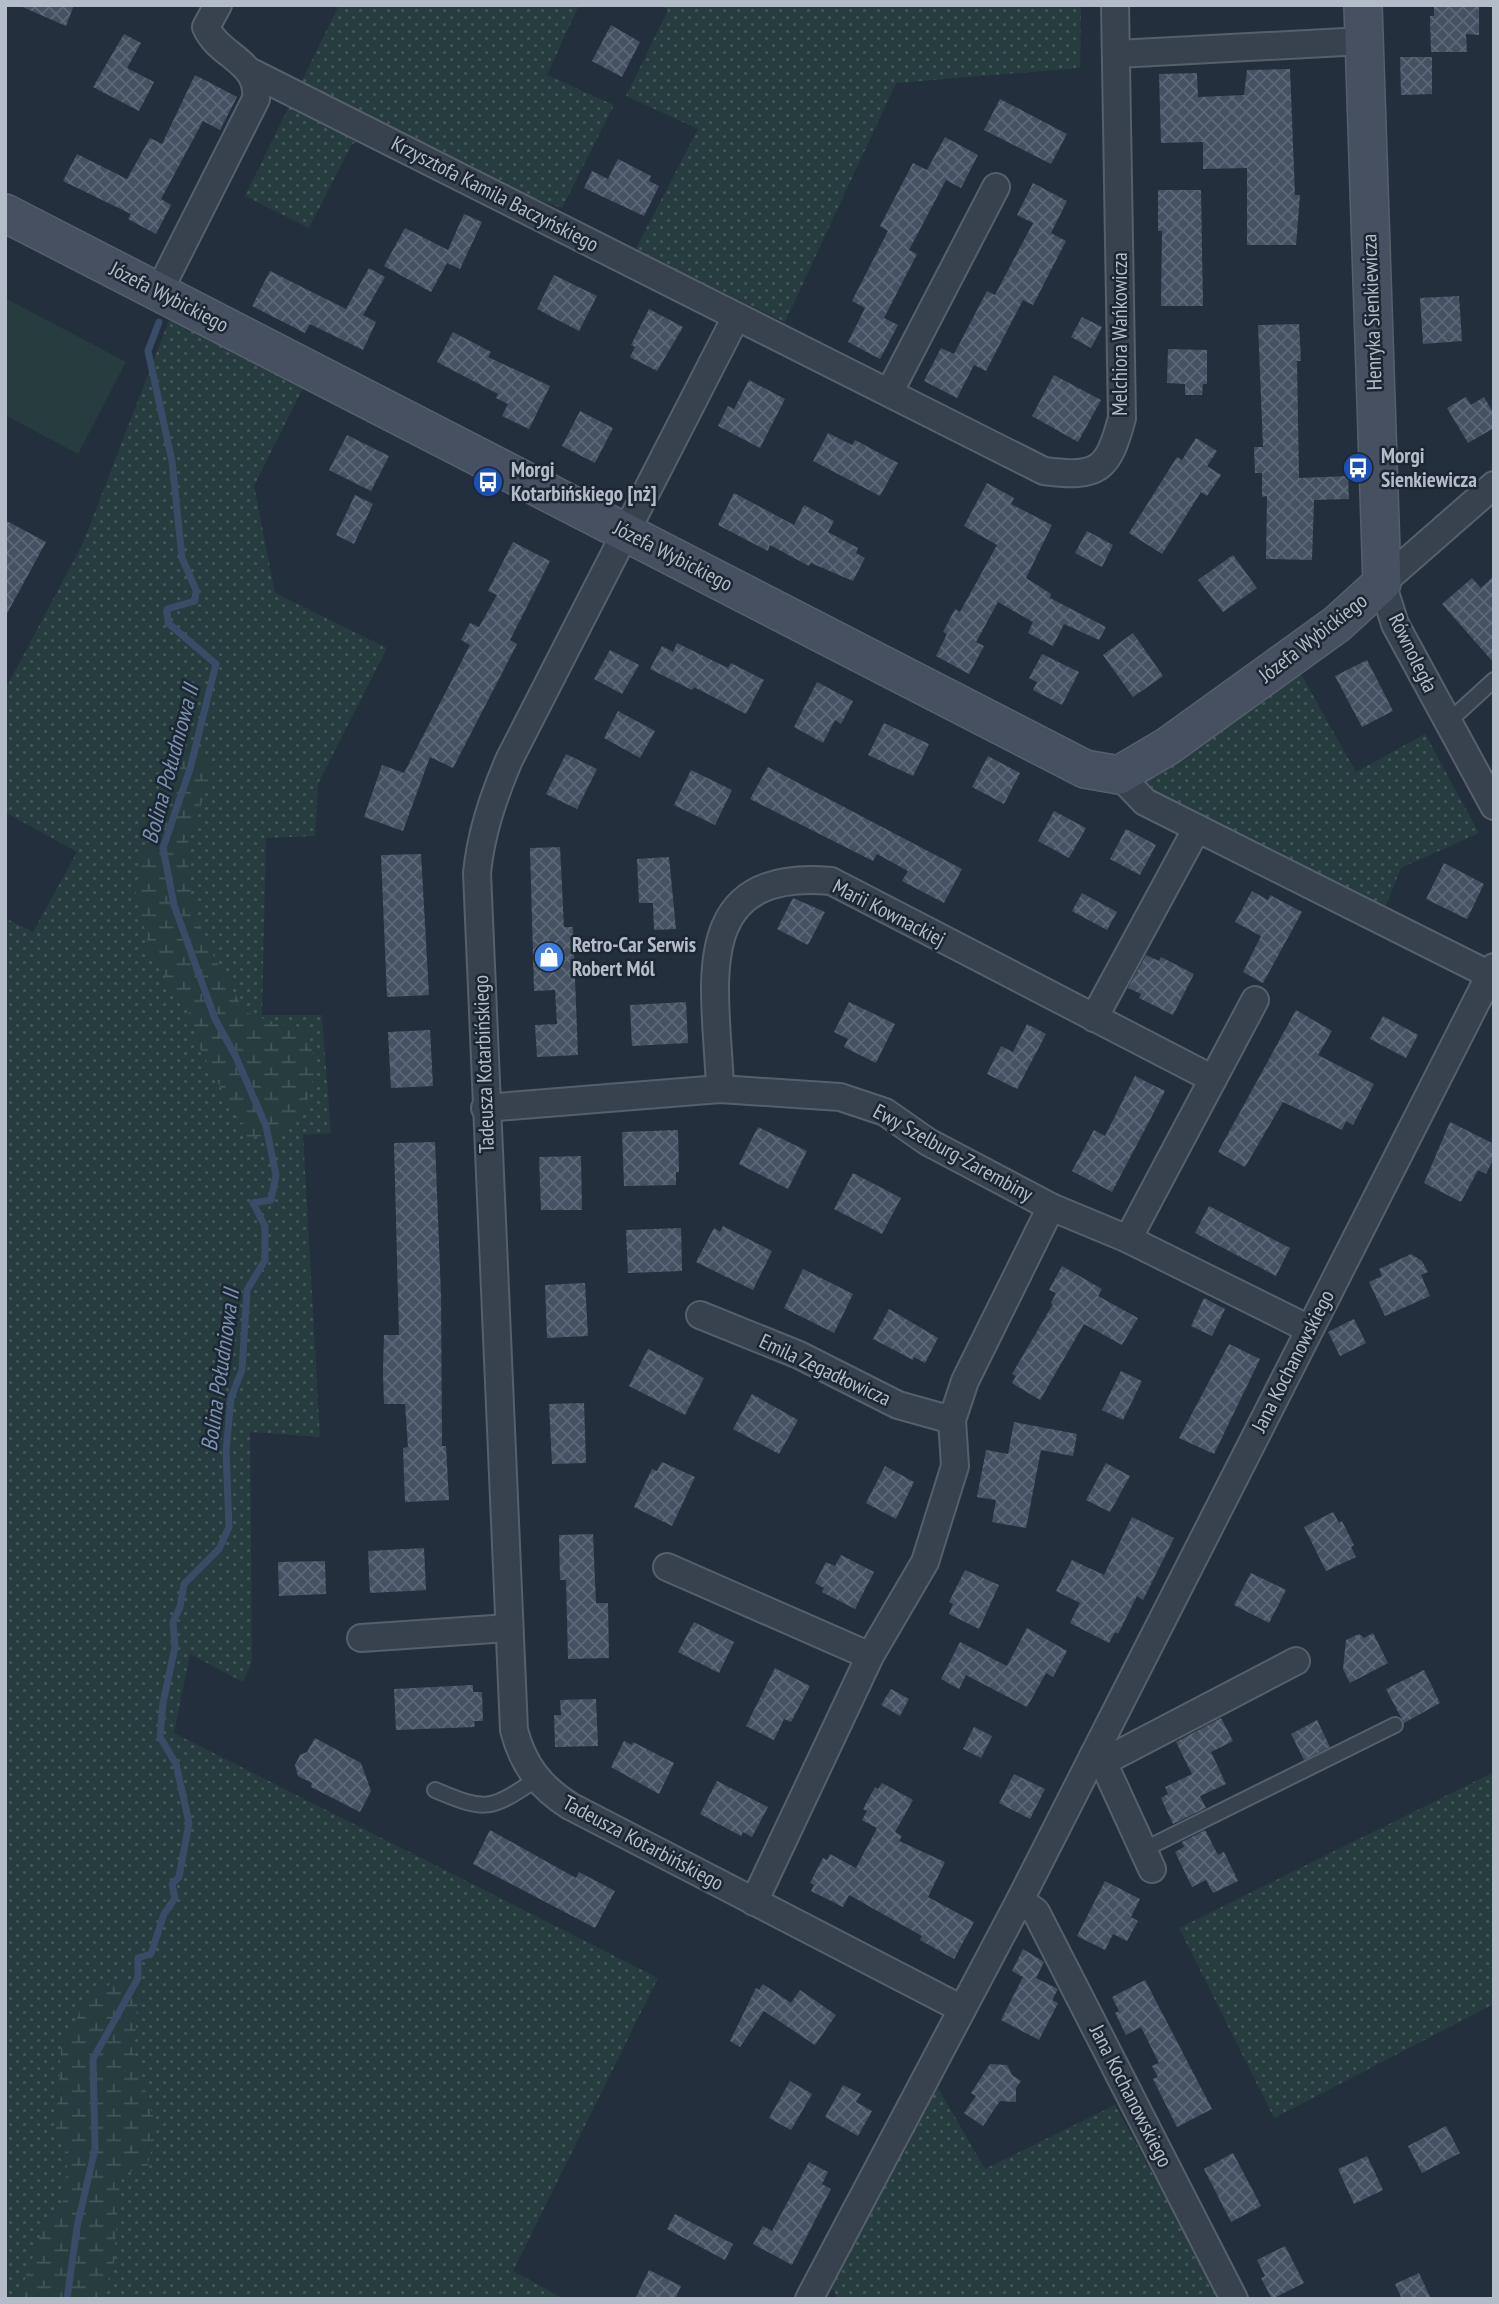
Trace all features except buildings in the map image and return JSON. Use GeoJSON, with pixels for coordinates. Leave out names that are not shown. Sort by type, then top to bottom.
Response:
{"type":"FeatureCollection","features":[{"type":"Feature","properties":{"kind":"street","name":"Krzysztofa Kamila Baczyńskiego"},"geometry":{"type":"LineString","coordinates":[[218,5],[206,27],[211,39],[253,73],[736,317]]}},
{"type":"Feature","properties":{"kind":"street","name":"Melchiora Wańkowicza"},"geometry":{"type":"LineString","coordinates":[[736,317],[890,391],[1044,471],[1079,475],[1101,465],[1113,454],[1122,418],[1115,5]]}},
{"type":"Feature","properties":{"kind":"street","name":"Henryka Sienkiewicza"},"geometry":{"type":"LineString","coordinates":[[1117,54],[1363,23],[1382,583]]}},
{"type":"Feature","properties":{"kind":"street"},"geometry":{"type":"LineString","coordinates":[[159,291],[256,99],[257,86],[253,73]]}},
{"type":"Feature","properties":{"kind":"street"},"geometry":{"type":"LineString","coordinates":[[890,391],[996,187]]}},
{"type":"Feature","properties":{"kind":"street","name":"Józefa Wybickiego"},"geometry":{"type":"LineString","coordinates":[[5,214],[1086,769],[1119,775],[1168,746],[1337,624],[1494,485]]}},
{"type":"Feature","properties":{"kind":"street","name":"Tadeusza Kotarbińskiego"},"geometry":{"type":"LineString","coordinates":[[736,317],[509,760],[481,837],[477,873],[485,1108],[514,1730],[518,1746],[537,1779],[548,1792],[570,1806],[962,2009]]}},
{"type":"Feature","properties":{"kind":"street","name":"Równoległa"},"geometry":{"type":"LineString","coordinates":[[1382,583],[1395,624],[1494,805]]}},
{"type":"Feature","properties":{"kind":"street"},"geometry":{"type":"LineString","coordinates":[[1119,775],[1145,802],[1492,971]]}},
{"type":"Feature","properties":{"kind":"street"},"geometry":{"type":"LineString","coordinates":[[1094,1018],[1197,828]]}},
{"type":"Feature","properties":{"kind":"street","name":"Marii Kownackiej"},"geometry":{"type":"LineString","coordinates":[[720,1089],[716,960],[720,933],[731,911],[750,894],[774,882],[798,878],[831,881],[1213,1079]]}},
{"type":"Feature","properties":{"kind":"street","name":"Jana Kochanowskiego"},"geometry":{"type":"LineString","coordinates":[[809,2299],[1020,1900],[1098,1759],[1309,1329],[1492,971]]}},
{"type":"Feature","properties":{"kind":"street"},"geometry":{"type":"LineString","coordinates":[[1128,1239],[1255,1000]]}},
{"type":"Feature","properties":{"kind":"street","name":"Ewy Szelburg-Zarembiny"},"geometry":{"type":"LineString","coordinates":[[485,1108],[720,1089],[840,1097],[886,1112],[928,1142],[1051,1207],[1128,1239],[1309,1329]]}},
{"type":"Feature","properties":{"kind":"street"},"geometry":{"type":"LineString","coordinates":[[754,1902],[870,1656],[925,1562],[955,1466],[952,1420],[965,1381],[1051,1207]]}},
{"type":"Feature","properties":{"kind":"street","name":"Emila Zegadłowicza"},"geometry":{"type":"LineString","coordinates":[[700,1315],[799,1355],[898,1405],[952,1420]]}},
{"type":"Feature","properties":{"kind":"street"},"geometry":{"type":"LineString","coordinates":[[667,1567],[870,1656]]}},
{"type":"Feature","properties":{"kind":"street"},"geometry":{"type":"LineString","coordinates":[[361,1639],[508,1628]]}},
{"type":"Feature","properties":{"kind":"street"},"geometry":{"type":"LineString","coordinates":[[1148,1859],[1098,1759],[1296,1661]]}},
{"type":"Feature","properties":{"kind":"street","name":"Jana Kochanowskiego"},"geometry":{"type":"LineString","coordinates":[[1020,1900],[1036,1912],[1234,2299]]}},
{"type":"Feature","properties":{"kind":"lane","name":"Równoległa"},"geometry":{"type":"LineString","coordinates":[[1448,722],[1494,680]]}},
{"type":"Feature","properties":{"kind":"lane"},"geometry":{"type":"LineString","coordinates":[[1148,1859],[1395,1725]]}},
{"type":"Feature","properties":{"kind":"lane"},"geometry":{"type":"LineString","coordinates":[[435,1790],[472,1806],[483,1807],[494,1804],[537,1779]]}},
{"type":"Feature","properties":{"kind":"green space"},"geometry":{"type":"Polygon","coordinates":[[[339,5],[579,5],[547,75],[614,105],[562,208],[369,138],[352,144],[309,228],[245,196],[339,5]]]}},
{"type":"Feature","properties":{"kind":"green space"},"geometry":{"type":"Polygon","coordinates":[[[661,5],[1081,5],[1080,68],[896,83],[785,322],[635,250],[698,129],[626,96],[668,10],[661,5]]]}},
{"type":"Feature","properties":{"kind":"green space"},"geometry":{"type":"Polygon","coordinates":[[[5,298],[126,362],[78,454],[5,415],[5,298]]]}},
{"type":"Feature","properties":{"kind":"green space"},"geometry":{"type":"Polygon","coordinates":[[[171,315],[306,382],[254,486],[275,593],[387,648],[318,784],[315,836],[266,838],[262,1015],[322,1015],[331,1133],[303,1135],[320,1437],[250,1432],[252,1662],[243,1682],[190,1654],[174,1733],[658,1978],[513,2271],[564,2299],[5,2299],[5,918],[33,932],[77,852],[5,812],[5,690],[83,543],[171,315]]]}},
{"type":"Feature","properties":{"kind":"green space"},"geometry":{"type":"Polygon","coordinates":[[[1298,669],[1356,772],[1425,734],[1479,833],[1401,868],[1382,915],[1145,794],[1143,774],[1298,669]]]}},
{"type":"Feature","properties":{"kind":"green space"},"geometry":{"type":"Polygon","coordinates":[[[179,749],[210,762],[208,786],[188,841],[188,877],[198,928],[245,1012],[275,1023],[307,1028],[316,1069],[304,1113],[279,1136],[247,1137],[197,1043],[190,1015],[151,956],[135,889],[143,852],[179,749]]]}},
{"type":"Feature","properties":{"kind":"green space"},"geometry":{"type":"Polygon","coordinates":[[[1494,1772],[1494,2004],[1274,2118],[1179,1928],[1494,1772]]]}},
{"type":"Feature","properties":{"kind":"green space"},"geometry":{"type":"Polygon","coordinates":[[[118,1979],[138,1993],[134,2054],[157,2129],[147,2167],[123,2174],[118,2195],[114,2266],[100,2299],[18,2299],[46,2219],[62,2207],[68,2158],[56,2128],[61,2049],[86,2000],[118,1979]]]}},
{"type":"Feature","properties":{"kind":"green space"},"geometry":{"type":"Polygon","coordinates":[[[935,2083],[985,2169],[1115,2105],[1221,2299],[838,2299],[830,2284],[935,2083]]]}},
{"type":"Feature","properties":{"kind":"waterway","name":"Bolina Południowa II"},"geometry":{"type":"LineString","coordinates":[[67,2299],[77,2227],[95,2149],[93,2059],[138,1978],[138,1958],[151,1954],[164,1914],[175,1898],[172,1884],[179,1877],[189,1823],[176,1764],[160,1737],[163,1703],[175,1647],[173,1622],[180,1607],[184,1584],[219,1549],[229,1527],[226,1451],[231,1398],[242,1370],[247,1290],[265,1260],[265,1226],[253,1203],[271,1200],[276,1175],[266,1126],[235,1055],[215,1019],[174,905],[163,848],[190,769],[216,664],[168,623],[167,609],[195,601],[196,590],[182,558],[172,461],[148,351],[159,322]]}},
{"type":"Feature","properties":{"kind":"place","name":"Morgi Sienkiewicza"},"geometry":{"type":"Point","coordinates":[1358,468]}},
{"type":"Feature","properties":{"kind":"place","name":"Morgi Kotarbińskiego [nż]"},"geometry":{"type":"Point","coordinates":[488,482]}},
{"type":"Feature","properties":{"kind":"place","name":"Retro-Car Serwis Robert Mól"},"geometry":{"type":"Point","coordinates":[549,957]}}]}
